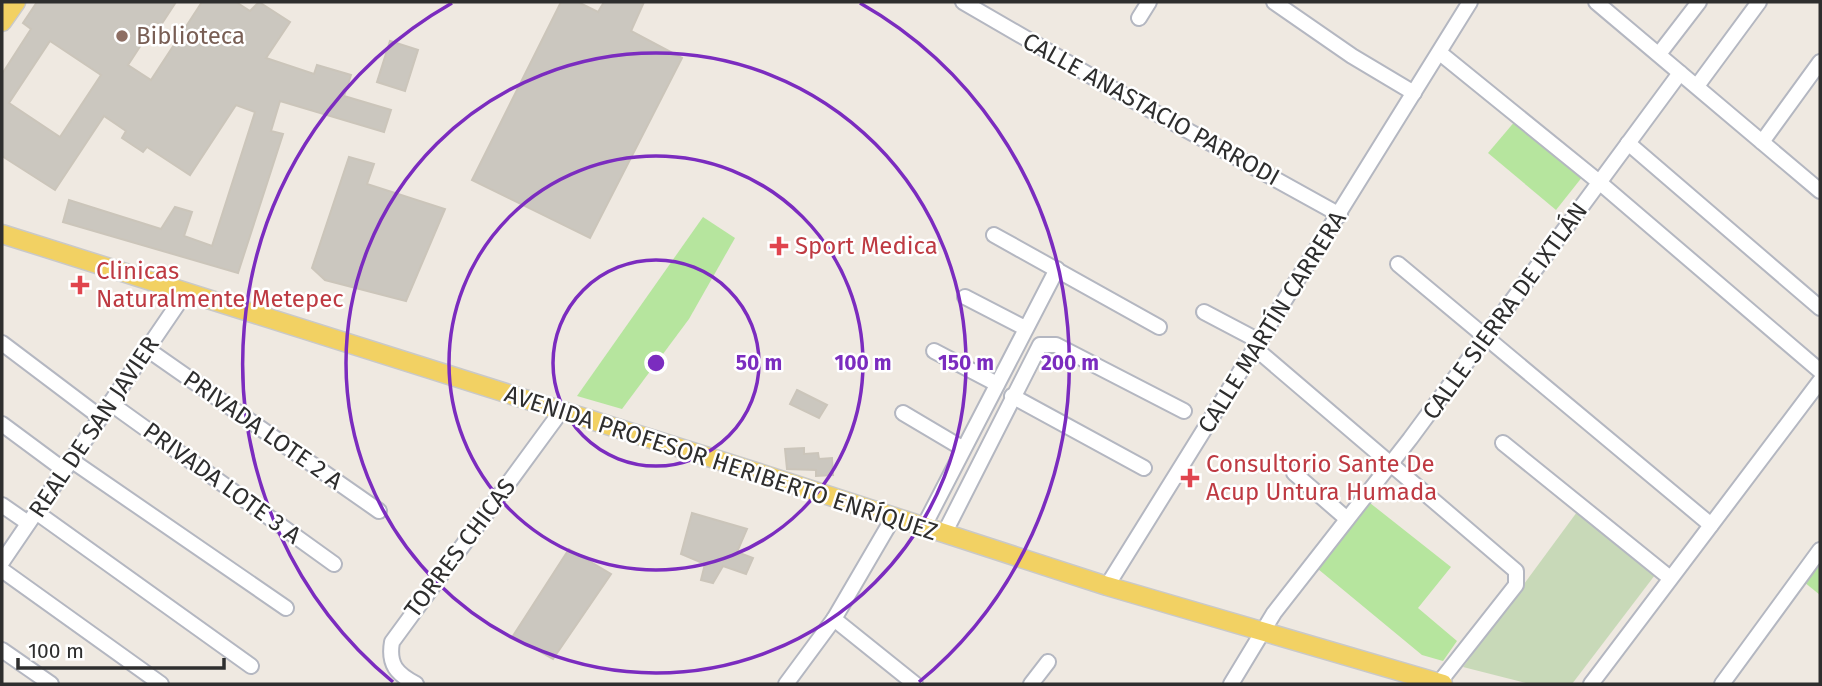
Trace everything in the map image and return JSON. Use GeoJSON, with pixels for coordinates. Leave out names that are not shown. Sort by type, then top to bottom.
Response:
{"type":"FeatureCollection","features":[{"type":"Feature","properties":{"kind":"main road","name":"AVENIDA PROFESOR HERIBERTO ENRÍQUEZ"},"geometry":{"type":"LineString","coordinates":[[2,234],[562,410],[1107,586],[1440,684]]}},
{"type":"Feature","properties":{"kind":"street","name":"CALLE ANASTACIO PARRODI"},"geometry":{"type":"LineString","coordinates":[[963,2],[1340,215]]}},
{"type":"Feature","properties":{"kind":"street"},"geometry":{"type":"LineString","coordinates":[[1139,18],[1149,2]]}},
{"type":"Feature","properties":{"kind":"street"},"geometry":{"type":"LineString","coordinates":[[1275,2],[1352,56],[1414,93]]}},
{"type":"Feature","properties":{"kind":"street","name":"CALLE MARTÍN CARRERA"},"geometry":{"type":"LineString","coordinates":[[1107,586],[1259,346],[1470,2]]}},
{"type":"Feature","properties":{"kind":"street"},"geometry":{"type":"LineString","coordinates":[[1659,54],[1699,2]]}},
{"type":"Feature","properties":{"kind":"street"},"geometry":{"type":"LineString","coordinates":[[1697,86],[1759,2]]}},
{"type":"Feature","properties":{"kind":"street"},"geometry":{"type":"LineString","coordinates":[[1603,4],[1820,191]]}},
{"type":"Feature","properties":{"kind":"street"},"geometry":{"type":"LineString","coordinates":[[1440,53],[1600,182],[1820,370]]}},
{"type":"Feature","properties":{"kind":"street"},"geometry":{"type":"LineString","coordinates":[[1762,142],[1820,62]]}},
{"type":"Feature","properties":{"kind":"street","name":"CALLE SIERRA DE IXTLÁN"},"geometry":{"type":"LineString","coordinates":[[1231,684],[1262,632],[1486,337],[1680,73]]}},
{"type":"Feature","properties":{"kind":"street"},"geometry":{"type":"LineString","coordinates":[[1628,143],[1820,308]]}},
{"type":"Feature","properties":{"kind":"street"},"geometry":{"type":"LineString","coordinates":[[995,235],[1158,327]]}},
{"type":"Feature","properties":{"kind":"street"},"geometry":{"type":"LineString","coordinates":[[1398,264],[1711,525]]}},
{"type":"Feature","properties":{"kind":"street"},"geometry":{"type":"LineString","coordinates":[[923,528],[962,448],[1057,269]]}},
{"type":"Feature","properties":{"kind":"street","name":"REAL DE SAN JAVIER"},"geometry":{"type":"LineString","coordinates":[[2,562],[186,292]]}},
{"type":"Feature","properties":{"kind":"street"},"geometry":{"type":"LineString","coordinates":[[965,297],[1025,328]]}},
{"type":"Feature","properties":{"kind":"street"},"geometry":{"type":"LineString","coordinates":[[1204,312],[1259,346],[1390,464],[1516,571],[1516,585],[1440,684]]}},
{"type":"Feature","properties":{"kind":"street"},"geometry":{"type":"LineString","coordinates":[[2,343],[100,417]]}},
{"type":"Feature","properties":{"kind":"street"},"geometry":{"type":"LineString","coordinates":[[944,534],[1036,349],[1047,343],[1184,411]]}},
{"type":"Feature","properties":{"kind":"street","name":"PRIVADA LOTE 2 A"},"geometry":{"type":"LineString","coordinates":[[147,349],[379,511]]}},
{"type":"Feature","properties":{"kind":"street"},"geometry":{"type":"LineString","coordinates":[[934,351],[997,384]]}},
{"type":"Feature","properties":{"kind":"street"},"geometry":{"type":"LineString","coordinates":[[1591,684],[1820,382]]}},
{"type":"Feature","properties":{"kind":"street"},"geometry":{"type":"LineString","coordinates":[[1012,396],[1144,468]]}},
{"type":"Feature","properties":{"kind":"street","name":"PRIVADA LOTE 3 A"},"geometry":{"type":"LineString","coordinates":[[110,403],[334,564]]}},
{"type":"Feature","properties":{"kind":"street","name":"TORRES CHICAS"},"geometry":{"type":"LineString","coordinates":[[416,684],[398,673],[392,665],[391,642],[562,410]]}},
{"type":"Feature","properties":{"kind":"street"},"geometry":{"type":"LineString","coordinates":[[903,413],[962,448]]}},
{"type":"Feature","properties":{"kind":"street"},"geometry":{"type":"LineString","coordinates":[[2,424],[286,608]]}},
{"type":"Feature","properties":{"kind":"street"},"geometry":{"type":"LineString","coordinates":[[1503,443],[1670,579]]}},
{"type":"Feature","properties":{"kind":"street"},"geometry":{"type":"LineString","coordinates":[[1294,472],[1347,519]]}},
{"type":"Feature","properties":{"kind":"street"},"geometry":{"type":"LineString","coordinates":[[2,505],[32,518],[251,666]]}},
{"type":"Feature","properties":{"kind":"street"},"geometry":{"type":"LineString","coordinates":[[786,684],[834,619],[893,518]]}},
{"type":"Feature","properties":{"kind":"street"},"geometry":{"type":"LineString","coordinates":[[1721,684],[1820,550]]}},
{"type":"Feature","properties":{"kind":"street"},"geometry":{"type":"LineString","coordinates":[[2,570],[161,684]]}},
{"type":"Feature","properties":{"kind":"street"},"geometry":{"type":"LineString","coordinates":[[834,619],[915,684]]}},
{"type":"Feature","properties":{"kind":"street"},"geometry":{"type":"LineString","coordinates":[[2,650],[51,684]]}},
{"type":"Feature","properties":{"kind":"street"},"geometry":{"type":"LineString","coordinates":[[1031,684],[1048,662]]}},
{"type":"Feature","properties":{"kind":"green space"},"geometry":{"type":"Polygon","coordinates":[[[1516,120],[1583,176],[1556,210],[1488,153],[1516,120]]]}},
{"type":"Feature","properties":{"kind":"green space"},"geometry":{"type":"Polygon","coordinates":[[[703,217],[735,238],[689,319],[622,409],[577,396],[703,217]]]}},
{"type":"Feature","properties":{"kind":"green space"},"geometry":{"type":"Polygon","coordinates":[[[1370,503],[1451,567],[1418,608],[1457,641],[1443,661],[1422,655],[1318,569],[1370,503]]]}},
{"type":"Feature","properties":{"kind":"green space"},"geometry":{"type":"Polygon","coordinates":[[[1577,512],[1655,575],[1572,684],[1530,684],[1463,667],[1577,512]]]}},
{"type":"Feature","properties":{"kind":"green space"},"geometry":{"type":"Polygon","coordinates":[[[1820,560],[1820,595],[1804,582],[1820,560]]]}},
{"type":"Feature","properties":{"kind":"building"},"geometry":{"type":"Polygon","coordinates":[[[37,2],[176,2],[161,25],[156,22],[128,65],[151,80],[202,2],[236,2],[250,11],[259,2],[290,22],[266,58],[314,74],[317,65],[351,75],[344,96],[391,110],[384,132],[280,101],[271,131],[283,134],[238,273],[63,222],[69,200],[161,229],[175,207],[192,212],[184,236],[212,246],[255,112],[236,105],[190,175],[147,147],[143,152],[122,138],[126,131],[104,116],[55,190],[2,156],[2,74],[31,29],[23,23],[37,2]],[[50,41],[9,103],[60,137],[101,75],[50,41]]]}},
{"type":"Feature","properties":{"kind":"building"},"geometry":{"type":"Polygon","coordinates":[[[561,2],[578,2],[598,12],[604,2],[644,2],[631,31],[682,58],[590,238],[472,180],[561,2]]]}},
{"type":"Feature","properties":{"kind":"building"},"geometry":{"type":"Polygon","coordinates":[[[390,41],[418,50],[405,91],[377,82],[390,41]]]}},
{"type":"Feature","properties":{"kind":"building"},"geometry":{"type":"Polygon","coordinates":[[[349,157],[374,164],[367,184],[445,209],[406,301],[325,280],[312,268],[349,157]]]}},
{"type":"Feature","properties":{"kind":"building"},"geometry":{"type":"Polygon","coordinates":[[[797,390],[827,405],[819,418],[790,404],[797,390]]]}},
{"type":"Feature","properties":{"kind":"building"},"geometry":{"type":"Polygon","coordinates":[[[804,448],[804,454],[818,453],[819,459],[832,458],[833,475],[816,476],[816,470],[787,469],[785,449],[804,448]]]}},
{"type":"Feature","properties":{"kind":"building"},"geometry":{"type":"Polygon","coordinates":[[[692,513],[747,529],[737,552],[753,558],[746,574],[723,566],[713,583],[701,580],[705,564],[681,554],[692,513]]]}},
{"type":"Feature","properties":{"kind":"building"},"geometry":{"type":"Polygon","coordinates":[[[569,549],[611,574],[553,659],[513,636],[569,549]]]}},
{"type":"Feature","properties":{"kind":"place","name":"Biblioteca"},"geometry":{"type":"Point","coordinates":[122,36]}},
{"type":"Feature","properties":{"kind":"place","name":"Sport Medica"},"geometry":{"type":"Point","coordinates":[779,246]}},
{"type":"Feature","properties":{"kind":"place","name":"Clinicas Naturalmente Metepec"},"geometry":{"type":"Point","coordinates":[80,285]}},
{"type":"Feature","properties":{"kind":"place","name":"Consultorio Sante De Acup Untura Humada"},"geometry":{"type":"Point","coordinates":[1190,478]}}]}
